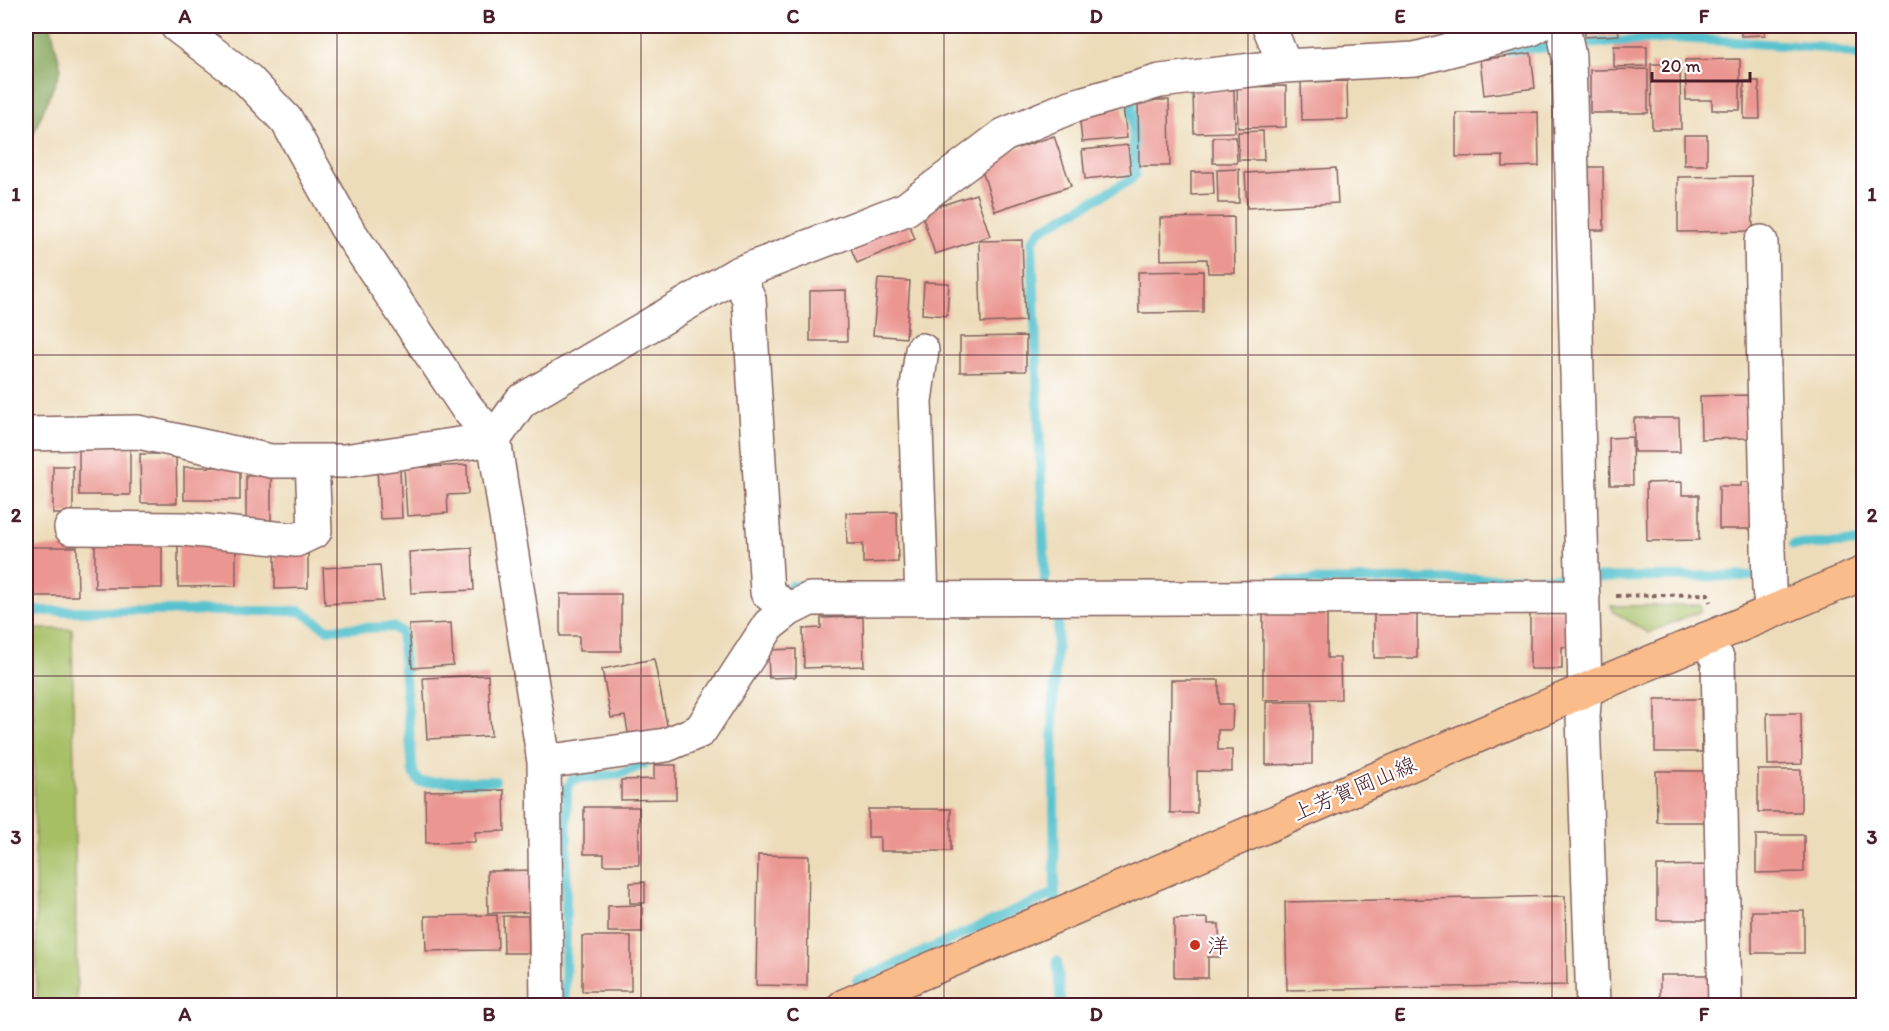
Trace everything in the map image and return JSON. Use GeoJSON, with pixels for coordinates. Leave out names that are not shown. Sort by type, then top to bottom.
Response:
{"type":"FeatureCollection","features":[{"type":"Feature","properties":{"kind":"main road","name":"上芳賀岡山線"},"geometry":{"type":"LineString","coordinates":[[844,1005],[1863,573]]}},
{"type":"Feature","properties":{"kind":"street"},"geometry":{"type":"LineString","coordinates":[[177,26],[247,79],[287,121],[346,227],[467,408],[494,439],[544,762],[547,1005]]}},
{"type":"Feature","properties":{"kind":"street"},"geometry":{"type":"LineString","coordinates":[[1269,26],[1285,66]]}},
{"type":"Feature","properties":{"kind":"street"},"geometry":{"type":"LineString","coordinates":[[26,434],[138,432],[271,461],[344,461],[494,439],[521,401],[737,274],[906,209],[1004,135],[1070,107],[1160,81],[1285,66],[1415,58],[1537,26]]}},
{"type":"Feature","properties":{"kind":"street"},"geometry":{"type":"LineString","coordinates":[[1563,26],[1569,57],[1583,586],[1585,690],[1583,717],[1593,1005]]}},
{"type":"Feature","properties":{"kind":"street"},"geometry":{"type":"LineString","coordinates":[[1761,242],[1769,589],[1772,611]]}},
{"type":"Feature","properties":{"kind":"street"},"geometry":{"type":"LineString","coordinates":[[544,762],[666,745],[700,731],[769,625],[778,602],[749,299],[737,274]]}},
{"type":"Feature","properties":{"kind":"street"},"geometry":{"type":"LineString","coordinates":[[921,588],[915,401],[922,350]]}},
{"type":"Feature","properties":{"kind":"street"},"geometry":{"type":"LineString","coordinates":[[71,528],[183,529],[297,540],[315,531],[312,461]]}},
{"type":"Feature","properties":{"kind":"street"},"geometry":{"type":"LineString","coordinates":[[778,602],[921,588],[1583,586]]}},
{"type":"Feature","properties":{"kind":"street"},"geometry":{"type":"LineString","coordinates":[[1706,639],[1718,660],[1725,1005]]}},
{"type":"Feature","properties":{"kind":"path"},"geometry":{"type":"LineString","coordinates":[[1583,586],[1708,594],[1711,604]]}},
{"type":"Feature","properties":{"kind":"green space"},"geometry":{"type":"Polygon","coordinates":[[[26,26],[51,26],[61,69],[26,151],[26,26]]]}},
{"type":"Feature","properties":{"kind":"green space"},"geometry":{"type":"Polygon","coordinates":[[[1701,605],[1701,611],[1648,633],[1614,612],[1611,606],[1701,605]]]}},
{"type":"Feature","properties":{"kind":"green space"},"geometry":{"type":"Polygon","coordinates":[[[32,629],[72,629],[77,1005],[37,1005],[32,629]]]}},
{"type":"Feature","properties":{"kind":"building"},"geometry":{"type":"Polygon","coordinates":[[[1584,26],[1618,26],[1619,35],[1585,37],[1584,26]]]}},
{"type":"Feature","properties":{"kind":"building"},"geometry":{"type":"Polygon","coordinates":[[[1639,26],[1680,26],[1680,28],[1640,29],[1639,26]]]}},
{"type":"Feature","properties":{"kind":"building"},"geometry":{"type":"Polygon","coordinates":[[[1683,26],[1727,26],[1727,27],[1683,29],[1683,26]]]}},
{"type":"Feature","properties":{"kind":"building"},"geometry":{"type":"Polygon","coordinates":[[[1741,26],[1765,26],[1765,35],[1741,36],[1741,26]]]}},
{"type":"Feature","properties":{"kind":"building"},"geometry":{"type":"Polygon","coordinates":[[[1614,46],[1647,46],[1647,66],[1614,67],[1614,46]]]}},
{"type":"Feature","properties":{"kind":"building"},"geometry":{"type":"Polygon","coordinates":[[[1531,53],[1535,88],[1484,95],[1480,60],[1531,53]]]}},
{"type":"Feature","properties":{"kind":"building"},"geometry":{"type":"Polygon","coordinates":[[[1740,59],[1740,110],[1712,110],[1712,100],[1686,100],[1685,60],[1740,59]]]}},
{"type":"Feature","properties":{"kind":"building"},"geometry":{"type":"Polygon","coordinates":[[[1651,64],[1680,64],[1681,129],[1652,129],[1651,64]]]}},
{"type":"Feature","properties":{"kind":"building"},"geometry":{"type":"Polygon","coordinates":[[[1648,69],[1648,113],[1590,113],[1590,70],[1648,69]]]}},
{"type":"Feature","properties":{"kind":"building"},"geometry":{"type":"Polygon","coordinates":[[[1347,81],[1348,119],[1302,120],[1301,82],[1347,81]]]}},
{"type":"Feature","properties":{"kind":"building"},"geometry":{"type":"Polygon","coordinates":[[[1744,81],[1759,81],[1760,119],[1744,119],[1744,81]]]}},
{"type":"Feature","properties":{"kind":"building"},"geometry":{"type":"Polygon","coordinates":[[[1286,86],[1286,127],[1238,128],[1237,87],[1286,86]]]}},
{"type":"Feature","properties":{"kind":"building"},"geometry":{"type":"Polygon","coordinates":[[[1193,90],[1234,90],[1235,132],[1194,133],[1193,90]]]}},
{"type":"Feature","properties":{"kind":"building"},"geometry":{"type":"Polygon","coordinates":[[[1138,100],[1169,100],[1170,166],[1139,166],[1138,100]]]}},
{"type":"Feature","properties":{"kind":"building"},"geometry":{"type":"Polygon","coordinates":[[[1123,107],[1127,138],[1082,142],[1079,112],[1123,107]]]}},
{"type":"Feature","properties":{"kind":"building"},"geometry":{"type":"Polygon","coordinates":[[[1538,112],[1539,166],[1503,167],[1503,156],[1456,157],[1456,113],[1538,112]]]}},
{"type":"Feature","properties":{"kind":"building"},"geometry":{"type":"Polygon","coordinates":[[[1263,131],[1264,160],[1239,160],[1238,132],[1263,131]]]}},
{"type":"Feature","properties":{"kind":"building"},"geometry":{"type":"Polygon","coordinates":[[[1684,135],[1707,135],[1707,165],[1684,165],[1684,135]]]}},
{"type":"Feature","properties":{"kind":"building"},"geometry":{"type":"Polygon","coordinates":[[[1054,136],[1071,186],[995,211],[979,161],[1054,136]]]}},
{"type":"Feature","properties":{"kind":"building"},"geometry":{"type":"Polygon","coordinates":[[[1213,137],[1236,137],[1237,163],[1213,163],[1213,137]]]}},
{"type":"Feature","properties":{"kind":"building"},"geometry":{"type":"Polygon","coordinates":[[[1128,145],[1131,174],[1085,179],[1082,150],[1128,145]]]}},
{"type":"Feature","properties":{"kind":"building"},"geometry":{"type":"Polygon","coordinates":[[[1583,167],[1603,167],[1604,230],[1584,230],[1583,167]]]}},
{"type":"Feature","properties":{"kind":"building"},"geometry":{"type":"Polygon","coordinates":[[[1336,168],[1338,203],[1247,208],[1245,173],[1336,168]]]}},
{"type":"Feature","properties":{"kind":"building"},"geometry":{"type":"Polygon","coordinates":[[[1239,169],[1239,203],[1218,203],[1217,170],[1239,169]]]}},
{"type":"Feature","properties":{"kind":"building"},"geometry":{"type":"Polygon","coordinates":[[[1191,172],[1213,172],[1214,194],[1191,195],[1191,172]]]}},
{"type":"Feature","properties":{"kind":"building"},"geometry":{"type":"Polygon","coordinates":[[[1752,176],[1753,231],[1678,232],[1678,177],[1752,176]]]}},
{"type":"Feature","properties":{"kind":"building"},"geometry":{"type":"Polygon","coordinates":[[[976,194],[990,236],[935,254],[921,212],[976,194]]]}},
{"type":"Feature","properties":{"kind":"building"},"geometry":{"type":"Polygon","coordinates":[[[905,214],[915,239],[857,263],[847,239],[905,214]]]}},
{"type":"Feature","properties":{"kind":"building"},"geometry":{"type":"Polygon","coordinates":[[[1234,217],[1235,273],[1208,273],[1207,259],[1161,260],[1160,218],[1234,217]]]}},
{"type":"Feature","properties":{"kind":"building"},"geometry":{"type":"Polygon","coordinates":[[[1022,240],[1025,321],[981,323],[979,241],[1022,240]]]}},
{"type":"Feature","properties":{"kind":"building"},"geometry":{"type":"Polygon","coordinates":[[[1203,271],[1203,312],[1139,313],[1138,272],[1203,271]]]}},
{"type":"Feature","properties":{"kind":"building"},"geometry":{"type":"Polygon","coordinates":[[[878,279],[910,281],[906,338],[873,335],[878,279]]]}},
{"type":"Feature","properties":{"kind":"building"},"geometry":{"type":"Polygon","coordinates":[[[924,282],[949,283],[947,316],[922,314],[924,282]]]}},
{"type":"Feature","properties":{"kind":"building"},"geometry":{"type":"Polygon","coordinates":[[[846,290],[847,341],[810,341],[810,291],[846,290]]]}},
{"type":"Feature","properties":{"kind":"building"},"geometry":{"type":"Polygon","coordinates":[[[1026,336],[1026,371],[960,372],[960,337],[1026,336]]]}},
{"type":"Feature","properties":{"kind":"building"},"geometry":{"type":"Polygon","coordinates":[[[1750,395],[1751,438],[1701,439],[1700,396],[1750,395]]]}},
{"type":"Feature","properties":{"kind":"building"},"geometry":{"type":"Polygon","coordinates":[[[1634,418],[1679,418],[1680,452],[1634,452],[1634,418]]]}},
{"type":"Feature","properties":{"kind":"building"},"geometry":{"type":"Polygon","coordinates":[[[1632,437],[1633,485],[1610,485],[1609,438],[1632,437]]]}},
{"type":"Feature","properties":{"kind":"building"},"geometry":{"type":"Polygon","coordinates":[[[79,446],[130,446],[130,495],[79,495],[79,446]]]}},
{"type":"Feature","properties":{"kind":"building"},"geometry":{"type":"Polygon","coordinates":[[[140,454],[176,454],[177,503],[141,503],[140,454]]]}},
{"type":"Feature","properties":{"kind":"building"},"geometry":{"type":"Polygon","coordinates":[[[467,465],[468,494],[447,495],[448,513],[407,516],[404,468],[467,465]]]}},
{"type":"Feature","properties":{"kind":"building"},"geometry":{"type":"Polygon","coordinates":[[[53,466],[73,466],[73,514],[53,514],[53,466]]]}},
{"type":"Feature","properties":{"kind":"building"},"geometry":{"type":"Polygon","coordinates":[[[184,467],[240,467],[240,500],[184,500],[184,467]]]}},
{"type":"Feature","properties":{"kind":"building"},"geometry":{"type":"Polygon","coordinates":[[[400,468],[402,518],[380,519],[377,469],[400,468]]]}},
{"type":"Feature","properties":{"kind":"building"},"geometry":{"type":"Polygon","coordinates":[[[246,476],[271,476],[271,523],[246,523],[246,476]]]}},
{"type":"Feature","properties":{"kind":"building"},"geometry":{"type":"Polygon","coordinates":[[[1682,482],[1682,495],[1699,495],[1699,540],[1647,541],[1646,483],[1682,482]]]}},
{"type":"Feature","properties":{"kind":"building"},"geometry":{"type":"Polygon","coordinates":[[[1741,482],[1757,482],[1758,529],[1719,529],[1719,486],[1741,486],[1741,482]]]}},
{"type":"Feature","properties":{"kind":"building"},"geometry":{"type":"Polygon","coordinates":[[[897,512],[898,562],[863,563],[863,544],[847,544],[846,513],[897,512]]]}},
{"type":"Feature","properties":{"kind":"building"},"geometry":{"type":"Polygon","coordinates":[[[95,538],[162,538],[162,588],[95,588],[95,538]]]}},
{"type":"Feature","properties":{"kind":"building"},"geometry":{"type":"Polygon","coordinates":[[[236,542],[236,586],[178,587],[178,543],[236,542]]]}},
{"type":"Feature","properties":{"kind":"building"},"geometry":{"type":"Polygon","coordinates":[[[26,547],[77,547],[78,596],[26,596],[26,547]]]}},
{"type":"Feature","properties":{"kind":"building"},"geometry":{"type":"Polygon","coordinates":[[[472,548],[474,590],[411,593],[409,552],[472,548]]]}},
{"type":"Feature","properties":{"kind":"building"},"geometry":{"type":"Polygon","coordinates":[[[275,550],[308,550],[308,588],[275,589],[275,550]]]}},
{"type":"Feature","properties":{"kind":"building"},"geometry":{"type":"Polygon","coordinates":[[[380,565],[383,601],[325,604],[323,568],[380,565]]]}},
{"type":"Feature","properties":{"kind":"building"},"geometry":{"type":"Polygon","coordinates":[[[560,594],[621,594],[621,651],[579,651],[579,636],[560,636],[560,594]]]}},
{"type":"Feature","properties":{"kind":"building"},"geometry":{"type":"Polygon","coordinates":[[[1374,610],[1417,610],[1417,658],[1374,658],[1374,610]]]}},
{"type":"Feature","properties":{"kind":"building"},"geometry":{"type":"Polygon","coordinates":[[[1530,610],[1574,610],[1574,647],[1562,647],[1562,669],[1530,669],[1530,610]]]}},
{"type":"Feature","properties":{"kind":"building"},"geometry":{"type":"Polygon","coordinates":[[[1327,612],[1327,658],[1340,658],[1341,699],[1263,700],[1263,613],[1327,612]]]}},
{"type":"Feature","properties":{"kind":"building"},"geometry":{"type":"Polygon","coordinates":[[[863,617],[864,666],[804,668],[803,629],[821,628],[821,618],[863,617]]]}},
{"type":"Feature","properties":{"kind":"building"},"geometry":{"type":"Polygon","coordinates":[[[451,623],[453,665],[412,668],[409,625],[451,623]]]}},
{"type":"Feature","properties":{"kind":"building"},"geometry":{"type":"Polygon","coordinates":[[[796,649],[796,677],[769,678],[768,650],[796,649]]]}},
{"type":"Feature","properties":{"kind":"building"},"geometry":{"type":"Polygon","coordinates":[[[654,659],[668,730],[629,737],[625,716],[611,718],[602,669],[654,659]]]}},
{"type":"Feature","properties":{"kind":"building"},"geometry":{"type":"Polygon","coordinates":[[[488,675],[491,736],[427,739],[423,678],[488,675]]]}},
{"type":"Feature","properties":{"kind":"building"},"geometry":{"type":"Polygon","coordinates":[[[1171,680],[1219,680],[1219,704],[1233,704],[1232,730],[1218,730],[1218,750],[1232,750],[1232,772],[1197,771],[1197,813],[1170,813],[1171,680]]]}},
{"type":"Feature","properties":{"kind":"building"},"geometry":{"type":"Polygon","coordinates":[[[1655,699],[1701,699],[1702,752],[1655,752],[1655,699]]]}},
{"type":"Feature","properties":{"kind":"building"},"geometry":{"type":"Polygon","coordinates":[[[1266,702],[1312,702],[1312,764],[1266,765],[1266,702]]]}},
{"type":"Feature","properties":{"kind":"building"},"geometry":{"type":"Polygon","coordinates":[[[1767,713],[1801,713],[1802,764],[1768,765],[1767,713]]]}},
{"type":"Feature","properties":{"kind":"building"},"geometry":{"type":"Polygon","coordinates":[[[654,765],[676,765],[676,799],[621,800],[621,780],[654,779],[654,765]]]}},
{"type":"Feature","properties":{"kind":"building"},"geometry":{"type":"Polygon","coordinates":[[[1758,770],[1801,770],[1801,812],[1758,812],[1758,770]]]}},
{"type":"Feature","properties":{"kind":"building"},"geometry":{"type":"Polygon","coordinates":[[[1656,771],[1707,771],[1708,822],[1657,822],[1656,771]]]}},
{"type":"Feature","properties":{"kind":"building"},"geometry":{"type":"Polygon","coordinates":[[[504,790],[505,831],[475,832],[475,842],[426,843],[425,791],[504,790]]]}},
{"type":"Feature","properties":{"kind":"building"},"geometry":{"type":"Polygon","coordinates":[[[584,807],[639,807],[639,865],[604,865],[604,854],[584,854],[584,807]]]}},
{"type":"Feature","properties":{"kind":"building"},"geometry":{"type":"Polygon","coordinates":[[[868,809],[951,809],[951,851],[880,851],[880,837],[868,837],[868,809]]]}},
{"type":"Feature","properties":{"kind":"building"},"geometry":{"type":"Polygon","coordinates":[[[1756,835],[1804,835],[1804,872],[1756,873],[1756,835]]]}},
{"type":"Feature","properties":{"kind":"building"},"geometry":{"type":"Polygon","coordinates":[[[758,855],[809,856],[807,986],[756,985],[758,855]]]}},
{"type":"Feature","properties":{"kind":"building"},"geometry":{"type":"Polygon","coordinates":[[[1711,865],[1711,920],[1657,920],[1657,866],[1711,865]]]}},
{"type":"Feature","properties":{"kind":"building"},"geometry":{"type":"Polygon","coordinates":[[[535,870],[536,912],[488,913],[487,871],[535,870]]]}},
{"type":"Feature","properties":{"kind":"building"},"geometry":{"type":"Polygon","coordinates":[[[645,882],[645,903],[630,903],[630,883],[645,882]]]}},
{"type":"Feature","properties":{"kind":"building"},"geometry":{"type":"Polygon","coordinates":[[[1565,896],[1567,985],[1287,990],[1285,902],[1565,896]]]}},
{"type":"Feature","properties":{"kind":"building"},"geometry":{"type":"Polygon","coordinates":[[[642,905],[642,932],[608,932],[608,906],[642,905]]]}},
{"type":"Feature","properties":{"kind":"building"},"geometry":{"type":"Polygon","coordinates":[[[1752,911],[1804,911],[1804,953],[1752,953],[1752,911]]]}},
{"type":"Feature","properties":{"kind":"building"},"geometry":{"type":"Polygon","coordinates":[[[497,915],[498,950],[426,951],[425,916],[497,915]]]}},
{"type":"Feature","properties":{"kind":"building"},"geometry":{"type":"Polygon","coordinates":[[[503,916],[528,916],[529,953],[504,953],[503,916]]]}},
{"type":"Feature","properties":{"kind":"building"},"geometry":{"type":"Polygon","coordinates":[[[1208,918],[1208,924],[1219,924],[1220,957],[1208,957],[1208,978],[1174,978],[1174,919],[1208,918]]]}},
{"type":"Feature","properties":{"kind":"building"},"geometry":{"type":"Polygon","coordinates":[[[582,936],[631,936],[631,991],[582,991],[582,936]]]}},
{"type":"Feature","properties":{"kind":"building"},"geometry":{"type":"Polygon","coordinates":[[[1660,975],[1713,975],[1713,1006],[1660,1006],[1660,975]]]}},
{"type":"Feature","properties":{"kind":"waterway"},"geometry":{"type":"LineString","coordinates":[[1582,44],[1678,38],[1826,48],[1864,57]]}},
{"type":"Feature","properties":{"kind":"waterway"},"geometry":{"type":"LineString","coordinates":[[1509,50],[1550,47]]}},
{"type":"Feature","properties":{"kind":"waterway"},"geometry":{"type":"LineString","coordinates":[[1045,584],[1032,241],[1040,230],[1130,180],[1135,174],[1132,98],[1137,97]]}},
{"type":"Feature","properties":{"kind":"waterway"},"geometry":{"type":"LineString","coordinates":[[1794,545],[1864,542]]}},
{"type":"Feature","properties":{"kind":"waterway"},"geometry":{"type":"LineString","coordinates":[[1280,581],[1753,576]]}},
{"type":"Feature","properties":{"kind":"waterway"},"geometry":{"type":"LineString","coordinates":[[777,597],[792,586],[811,586]]}},
{"type":"Feature","properties":{"kind":"waterway"},"geometry":{"type":"LineString","coordinates":[[26,611],[301,611],[327,629],[393,627],[401,632],[413,773],[420,782],[495,781]]}},
{"type":"Feature","properties":{"kind":"waterway"},"geometry":{"type":"LineString","coordinates":[[1055,900],[1053,704],[1059,612]]}},
{"type":"Feature","properties":{"kind":"waterway"},"geometry":{"type":"LineString","coordinates":[[565,1006],[567,788],[573,779],[621,774],[644,764]]}},
{"type":"Feature","properties":{"kind":"waterway"},"geometry":{"type":"LineString","coordinates":[[857,981],[1053,894]]}},
{"type":"Feature","properties":{"kind":"waterway"},"geometry":{"type":"LineString","coordinates":[[1057,961],[1061,1006]]}},
{"type":"Feature","properties":{"kind":"place","name":"洋"},"geometry":{"type":"Point","coordinates":[1195,945]}}]}
